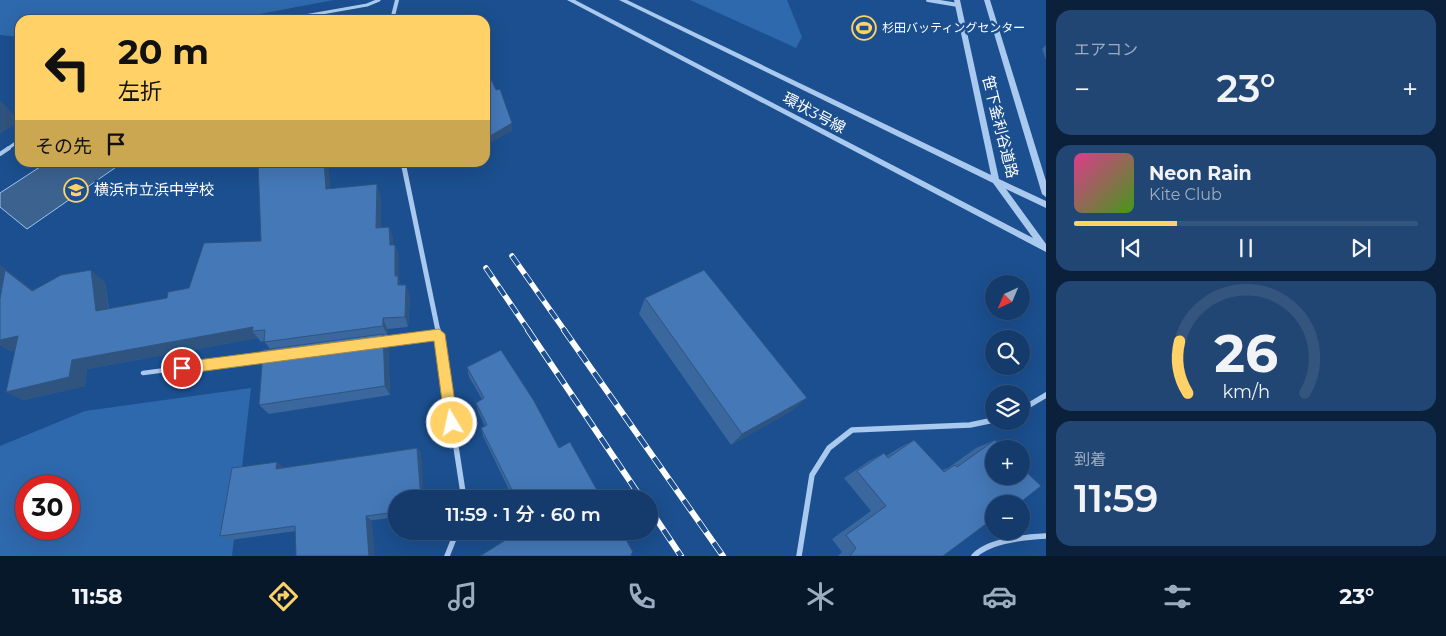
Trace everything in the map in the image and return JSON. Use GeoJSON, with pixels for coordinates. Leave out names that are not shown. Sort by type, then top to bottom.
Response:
{"type":"FeatureCollection","features":[{"type":"Feature","properties":{"kind":"street"},"geometry":{"type":"LineString","coordinates":[[393,15],[397,0]]}},
{"type":"Feature","properties":{"kind":"street","name":"環状3号線"},"geometry":{"type":"LineString","coordinates":[[570,0],[1046,250]]}},
{"type":"Feature","properties":{"kind":"street","name":"環状3号線"},"geometry":{"type":"LineString","coordinates":[[622,0],[1046,205]]}},
{"type":"Feature","properties":{"kind":"street"},"geometry":{"type":"LineString","coordinates":[[928,0],[958,2]]}},
{"type":"Feature","properties":{"kind":"street","name":"笹下釜利谷道路"},"geometry":{"type":"LineString","coordinates":[[988,0],[1046,194]]}},
{"type":"Feature","properties":{"kind":"street","name":"笹下釜利谷道路"},"geometry":{"type":"LineString","coordinates":[[958,2],[996,181],[1046,250]]}},
{"type":"Feature","properties":{"kind":"street"},"geometry":{"type":"LineString","coordinates":[[404,167],[439,334],[463,490]]}},
{"type":"Feature","properties":{"kind":"street"},"geometry":{"type":"LineString","coordinates":[[1046,238],[1046,250]]}},
{"type":"Feature","properties":{"kind":"street"},"geometry":{"type":"LineString","coordinates":[[1030,405],[1046,395]]}},
{"type":"Feature","properties":{"kind":"street"},"geometry":{"type":"LineString","coordinates":[[799,556],[812,475],[829,448],[852,430],[970,425],[985,422]]}},
{"type":"Feature","properties":{"kind":"street"},"geometry":{"type":"LineString","coordinates":[[974,556],[979,551],[1018,537],[1046,536]]}},
{"type":"Feature","properties":{"kind":"street"},"geometry":{"type":"LineString","coordinates":[[447,556],[453,540]]}},
{"type":"Feature","properties":{"kind":"lane"},"geometry":{"type":"LineString","coordinates":[[310,15],[367,5],[380,0]]}},
{"type":"Feature","properties":{"kind":"lane"},"geometry":{"type":"LineString","coordinates":[[0,154],[15,144]]}},
{"type":"Feature","properties":{"kind":"lane"},"geometry":{"type":"LineString","coordinates":[[380,342],[439,334]]}},
{"type":"Feature","properties":{"kind":"lane"},"geometry":{"type":"LineString","coordinates":[[143,373],[271,356]]}},
{"type":"Feature","properties":{"kind":"shaded area"},"geometry":{"type":"Polygon","coordinates":[[[0,0],[334,0],[254,15],[15,15],[15,36],[0,35],[0,0]]]}},
{"type":"Feature","properties":{"kind":"shaded area"},"geometry":{"type":"Polygon","coordinates":[[[690,0],[787,0],[802,37],[796,48],[690,0]]]}},
{"type":"Feature","properties":{"kind":"shaded area"},"geometry":{"type":"Polygon","coordinates":[[[40,167],[116,167],[27,229],[0,207],[0,193],[40,167]]]}},
{"type":"Feature","properties":{"kind":"shaded area"},"geometry":{"type":"Polygon","coordinates":[[[251,388],[232,556],[0,556],[0,446],[85,411],[251,388]]]}},
{"type":"Feature","properties":{"kind":"building"},"geometry":{"type":"Polygon","coordinates":[[[490,81],[492,81],[496,90],[500,89],[512,123],[490,135],[490,81]]]}},
{"type":"Feature","properties":{"kind":"building"},"geometry":{"type":"Polygon","coordinates":[[[258,167],[324,167],[326,189],[377,184],[376,228],[389,227],[390,245],[395,245],[395,276],[398,276],[398,285],[406,285],[405,317],[383,318],[383,326],[264,342],[265,330],[252,331],[253,327],[72,360],[69,377],[6,392],[18,336],[0,340],[0,299],[5,270],[32,291],[61,275],[91,270],[96,311],[167,298],[168,292],[189,288],[204,243],[261,241],[258,167]]]}},
{"type":"Feature","properties":{"kind":"building"},"geometry":{"type":"Polygon","coordinates":[[[704,270],[807,398],[742,434],[645,298],[704,270]]]}},
{"type":"Feature","properties":{"kind":"building"},"geometry":{"type":"Polygon","coordinates":[[[383,334],[385,386],[259,405],[263,350],[383,334]]]}},
{"type":"Feature","properties":{"kind":"building"},"geometry":{"type":"Polygon","coordinates":[[[501,350],[534,401],[559,448],[570,442],[597,490],[512,490],[481,428],[487,425],[476,403],[484,398],[467,367],[501,350]]]}},
{"type":"Feature","properties":{"kind":"building"},"geometry":{"type":"Polygon","coordinates":[[[914,440],[944,472],[955,465],[957,467],[985,447],[985,485],[1030,485],[1030,476],[1041,486],[1030,495],[985,495],[985,525],[943,556],[850,556],[856,548],[846,535],[886,506],[857,471],[884,453],[888,458],[914,440]]]}},
{"type":"Feature","properties":{"kind":"building"},"geometry":{"type":"Polygon","coordinates":[[[417,448],[420,490],[388,490],[388,513],[366,516],[369,556],[296,556],[295,526],[220,536],[232,468],[277,462],[276,469],[417,448]]]}},
{"type":"Feature","properties":{"kind":"building"},"geometry":{"type":"Polygon","coordinates":[[[506,540],[626,540],[633,552],[632,556],[480,556],[506,540]]]}},
{"type":"Feature","properties":{"kind":"railway"},"geometry":{"type":"LineString","coordinates":[[512,256],[565,331]]}},
{"type":"Feature","properties":{"kind":"railway"},"geometry":{"type":"LineString","coordinates":[[486,268],[529,331]]}},
{"type":"Feature","properties":{"kind":"railway"},"geometry":{"type":"LineString","coordinates":[[528,330],[636,490]]}},
{"type":"Feature","properties":{"kind":"railway"},"geometry":{"type":"LineString","coordinates":[[564,330],[723,556]]}},
{"type":"Feature","properties":{"kind":"railway"},"geometry":{"type":"LineString","coordinates":[[658,522],[681,556]]}},
{"type":"Feature","properties":{"kind":"place","name":"杉田バッティングセンター"},"geometry":{"type":"Point","coordinates":[864,28]}},
{"type":"Feature","properties":{"kind":"place","name":"横浜市立浜中学校"},"geometry":{"type":"Point","coordinates":[76,190]}},
{"type":"Feature","properties":{"kind":"route"},"geometry":{"type":"LineString","coordinates":[[182,368],[439,334],[442,367],[452,423]]}}]}
